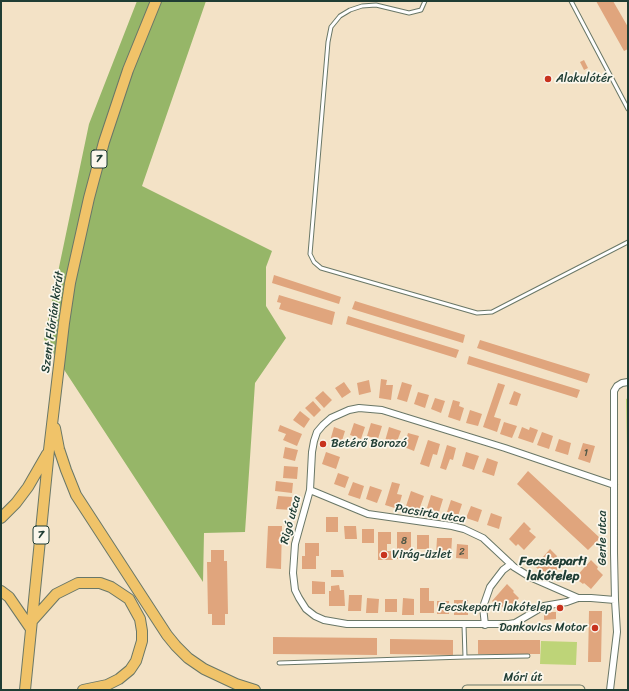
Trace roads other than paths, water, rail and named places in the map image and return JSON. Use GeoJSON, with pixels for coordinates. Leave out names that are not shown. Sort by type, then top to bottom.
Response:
{"type":"FeatureCollection","features":[{"type":"Feature","properties":{"kind":"main road","name":"Szent Flórián körút"},"geometry":{"type":"LineString","coordinates":[[25,690],[49,450],[69,290],[89,198],[104,142],[126,76],[156,1]]}},
{"type":"Feature","properties":{"kind":"main road"},"geometry":{"type":"LineString","coordinates":[[53,418],[59,449],[76,495],[167,635],[188,658],[204,669],[236,684],[255,690]]}},
{"type":"Feature","properties":{"kind":"main road"},"geometry":{"type":"LineString","coordinates":[[1,518],[16,503],[28,487],[49,450]]}},
{"type":"Feature","properties":{"kind":"main road"},"geometry":{"type":"LineString","coordinates":[[1,592],[9,597],[32,625],[56,594],[78,583],[100,583],[111,587],[129,599],[140,619],[142,630],[142,641],[136,661],[130,670],[119,679],[107,685],[83,690]]}},
{"type":"Feature","properties":{"kind":"main road","name":"Móri út"},"geometry":{"type":"LineString","coordinates":[[467,690],[580,690]]}},
{"type":"Feature","properties":{"kind":"street","name":"Gerle utca"},"geometry":{"type":"LineString","coordinates":[[610,690],[617,632],[614,600],[614,391],[617,386],[628,382]]}},
{"type":"Feature","properties":{"kind":"street","name":"Rigó utca"},"geometry":{"type":"LineString","coordinates":[[614,485],[505,448],[382,410],[359,408],[349,410],[331,418],[317,432],[312,452],[310,490],[295,544],[293,573],[295,590],[306,609],[315,616],[324,620],[348,624],[485,625],[515,623],[544,606],[568,602],[578,598],[614,600]]}},
{"type":"Feature","properties":{"kind":"street","name":"Pacsirta utca"},"geometry":{"type":"LineString","coordinates":[[310,490],[368,514],[464,529],[486,541],[510,564],[535,580],[578,598]]}},
{"type":"Feature","properties":{"kind":"street"},"geometry":{"type":"LineString","coordinates":[[485,625],[483,607],[490,587],[503,570],[510,564]]}},
{"type":"Feature","properties":{"kind":"lane"},"geometry":{"type":"LineString","coordinates":[[426,1],[421,10],[409,13],[376,5],[362,6],[350,10],[340,16],[331,27],[328,42],[310,254],[314,262],[321,268],[347,274],[477,313],[492,312],[628,242]]}},
{"type":"Feature","properties":{"kind":"lane"},"geometry":{"type":"LineString","coordinates":[[571,1],[628,109]]}},
{"type":"Feature","properties":{"kind":"lane"},"geometry":{"type":"LineString","coordinates":[[464,625],[466,657]]}},
{"type":"Feature","properties":{"kind":"lane"},"geometry":{"type":"LineString","coordinates":[[279,663],[528,656]]}},
{"type":"Feature","properties":{"kind":"place","name":"Alakulótér"},"geometry":{"type":"Point","coordinates":[548,79]}},
{"type":"Feature","properties":{"kind":"place","name":"Betérő Borozó"},"geometry":{"type":"Point","coordinates":[323,444]}},
{"type":"Feature","properties":{"kind":"place","name":"Virág-üzlet"},"geometry":{"type":"Point","coordinates":[384,555]}},
{"type":"Feature","properties":{"kind":"place","name":"Fecskeparti lakótelep"},"geometry":{"type":"Point","coordinates":[560,608]}},
{"type":"Feature","properties":{"kind":"place","name":"Dankovics Motor"},"geometry":{"type":"Point","coordinates":[595,628]}},
{"type":"Feature","properties":{"kind":"district","name":"Fecskeparti lakótelep"},"geometry":{"type":"Point","coordinates":[553,570]}}]}
